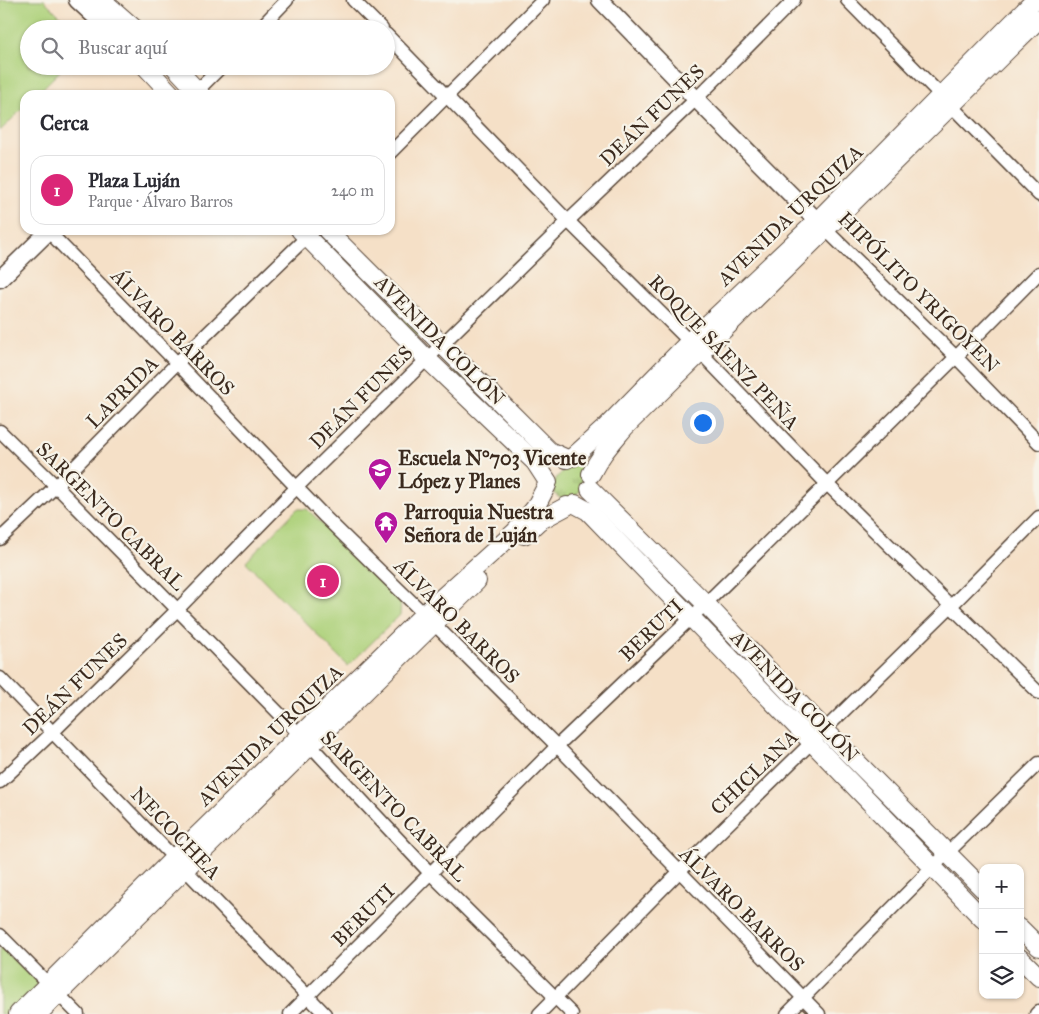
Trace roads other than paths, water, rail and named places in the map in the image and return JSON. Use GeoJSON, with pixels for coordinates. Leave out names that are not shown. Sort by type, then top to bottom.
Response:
{"type":"FeatureCollection","features":[{"type":"Feature","properties":{"kind":"main road"},"geometry":{"type":"LineString","coordinates":[[92,0],[106,20]]}},
{"type":"Feature","properties":{"kind":"main road"},"geometry":{"type":"LineString","coordinates":[[102,0],[125,20]]}},
{"type":"Feature","properties":{"kind":"main road","name":"AVENIDA URQUIZA"},"geometry":{"type":"LineString","coordinates":[[570,458],[696,347],[821,225],[946,100],[1035,0]]}},
{"type":"Feature","properties":{"kind":"main road","name":"AVENIDA URQUIZA"},"geometry":{"type":"LineString","coordinates":[[946,100],[1039,19]]}},
{"type":"Feature","properties":{"kind":"main road"},"geometry":{"type":"LineString","coordinates":[[153,75],[167,90]]}},
{"type":"Feature","properties":{"kind":"main road"},"geometry":{"type":"LineString","coordinates":[[182,75],[196,90]]}},
{"type":"Feature","properties":{"kind":"main road","name":"AVENIDA COLÓN"},"geometry":{"type":"LineString","coordinates":[[309,235],[427,358],[535,462],[548,484]]}},
{"type":"Feature","properties":{"kind":"main road","name":"AVENIDA COLÓN"},"geometry":{"type":"LineString","coordinates":[[332,235],[549,451],[570,458]]}},
{"type":"Feature","properties":{"kind":"main road","name":"AVENIDA URQUIZA"},"geometry":{"type":"LineString","coordinates":[[591,482],[598,460],[606,448],[696,347]]}},
{"type":"Feature","properties":{"kind":"main road"},"geometry":{"type":"LineString","coordinates":[[570,458],[580,458],[586,462],[590,467],[591,482],[584,498],[571,505],[560,504],[552,499],[549,494],[548,484],[552,473],[570,458]]}},
{"type":"Feature","properties":{"kind":"main road","name":"AVENIDA COLÓN"},"geometry":{"type":"LineString","coordinates":[[591,482],[824,729],[979,885]]}},
{"type":"Feature","properties":{"kind":"main road","name":"AVENIDA URQUIZA"},"geometry":{"type":"LineString","coordinates":[[18,1014],[54,989],[179,863],[429,619],[515,532],[534,508],[548,484]]}},
{"type":"Feature","properties":{"kind":"main road","name":"AVENIDA URQUIZA"},"geometry":{"type":"LineString","coordinates":[[429,619],[530,528],[549,515],[571,505]]}},
{"type":"Feature","properties":{"kind":"main road","name":"AVENIDA COLÓN"},"geometry":{"type":"LineString","coordinates":[[571,505],[588,511],[979,915]]}},
{"type":"Feature","properties":{"kind":"main road"},"geometry":{"type":"LineString","coordinates":[[1024,932],[1039,947]]}},
{"type":"Feature","properties":{"kind":"main road"},"geometry":{"type":"LineString","coordinates":[[1024,962],[1039,977]]}},
{"type":"Feature","properties":{"kind":"main road","name":"AVENIDA URQUIZA"},"geometry":{"type":"LineString","coordinates":[[38,1014],[54,989]]}},
{"type":"Feature","properties":{"kind":"street"},"geometry":{"type":"LineString","coordinates":[[77,0],[98,20]]}},
{"type":"Feature","properties":{"kind":"street"},"geometry":{"type":"LineString","coordinates":[[114,0],[132,20]]}},
{"type":"Feature","properties":{"kind":"street"},"geometry":{"type":"LineString","coordinates":[[268,20],[287,0]]}},
{"type":"Feature","properties":{"kind":"street"},"geometry":{"type":"LineString","coordinates":[[353,0],[373,20]]}},
{"type":"Feature","properties":{"kind":"street"},"geometry":{"type":"LineString","coordinates":[[395,148],[543,0]]}},
{"type":"Feature","properties":{"kind":"street","name":"HIPÓLITO YRIGOYEN"},"geometry":{"type":"LineString","coordinates":[[600,0],[821,225],[956,357],[1039,443]]}},
{"type":"Feature","properties":{"kind":"street","name":"DEÁN FUNES"},"geometry":{"type":"LineString","coordinates":[[0,782],[177,610],[427,358],[696,99],[794,0]]}},
{"type":"Feature","properties":{"kind":"street"},"geometry":{"type":"LineString","coordinates":[[847,0],[1039,195]]}},
{"type":"Feature","properties":{"kind":"street","name":"ROQUE SÁENZ PEÑA"},"geometry":{"type":"LineString","coordinates":[[395,43],[568,221],[696,347],[827,484],[1039,693]]}},
{"type":"Feature","properties":{"kind":"street"},"geometry":{"type":"LineString","coordinates":[[202,90],[214,75]]}},
{"type":"Feature","properties":{"kind":"street"},"geometry":{"type":"LineString","coordinates":[[0,279],[45,235]]}},
{"type":"Feature","properties":{"kind":"street","name":"ÁLVARO BARROS"},"geometry":{"type":"LineString","coordinates":[[53,235],[296,488],[557,746],[819,1014]]}},
{"type":"Feature","properties":{"kind":"street","name":"LAPRIDA"},"geometry":{"type":"LineString","coordinates":[[0,539],[56,486],[303,235]]}},
{"type":"Feature","properties":{"kind":"street","name":"BERUTI"},"geometry":{"type":"LineString","coordinates":[[290,1014],[557,746],[691,618],[1039,273]]}},
{"type":"Feature","properties":{"kind":"street","name":"SARGENTO CABRAL"},"geometry":{"type":"LineString","coordinates":[[0,431],[306,740],[430,873],[572,1014]]}},
{"type":"Feature","properties":{"kind":"street","name":"CHICLANA"},"geometry":{"type":"LineString","coordinates":[[539,1014],[679,872],[951,606],[1039,517]]}},
{"type":"Feature","properties":{"kind":"street","name":"NECOCHEA"},"geometry":{"type":"LineString","coordinates":[[0,678],[325,1014]]}},
{"type":"Feature","properties":{"kind":"street"},"geometry":{"type":"LineString","coordinates":[[787,1014],[1039,762]]}},
{"type":"Feature","properties":{"kind":"street"},"geometry":{"type":"LineString","coordinates":[[0,936],[78,1014]]}},
{"type":"Feature","properties":{"kind":"street"},"geometry":{"type":"LineString","coordinates":[[1036,1014],[1039,1010]]}},
{"type":"Feature","properties":{"kind":"place","name":"Escuela N°703 Vicente López y Planes"},"geometry":{"type":"Point","coordinates":[380,491]}},
{"type":"Feature","properties":{"kind":"place","name":"Parroquia Nuestra Señora de Luján"},"geometry":{"type":"Point","coordinates":[386,544]}},
{"type":"Feature","properties":{"kind":"place","name":"Plaza Luján"},"geometry":{"type":"Point","coordinates":[323,581]}}]}
